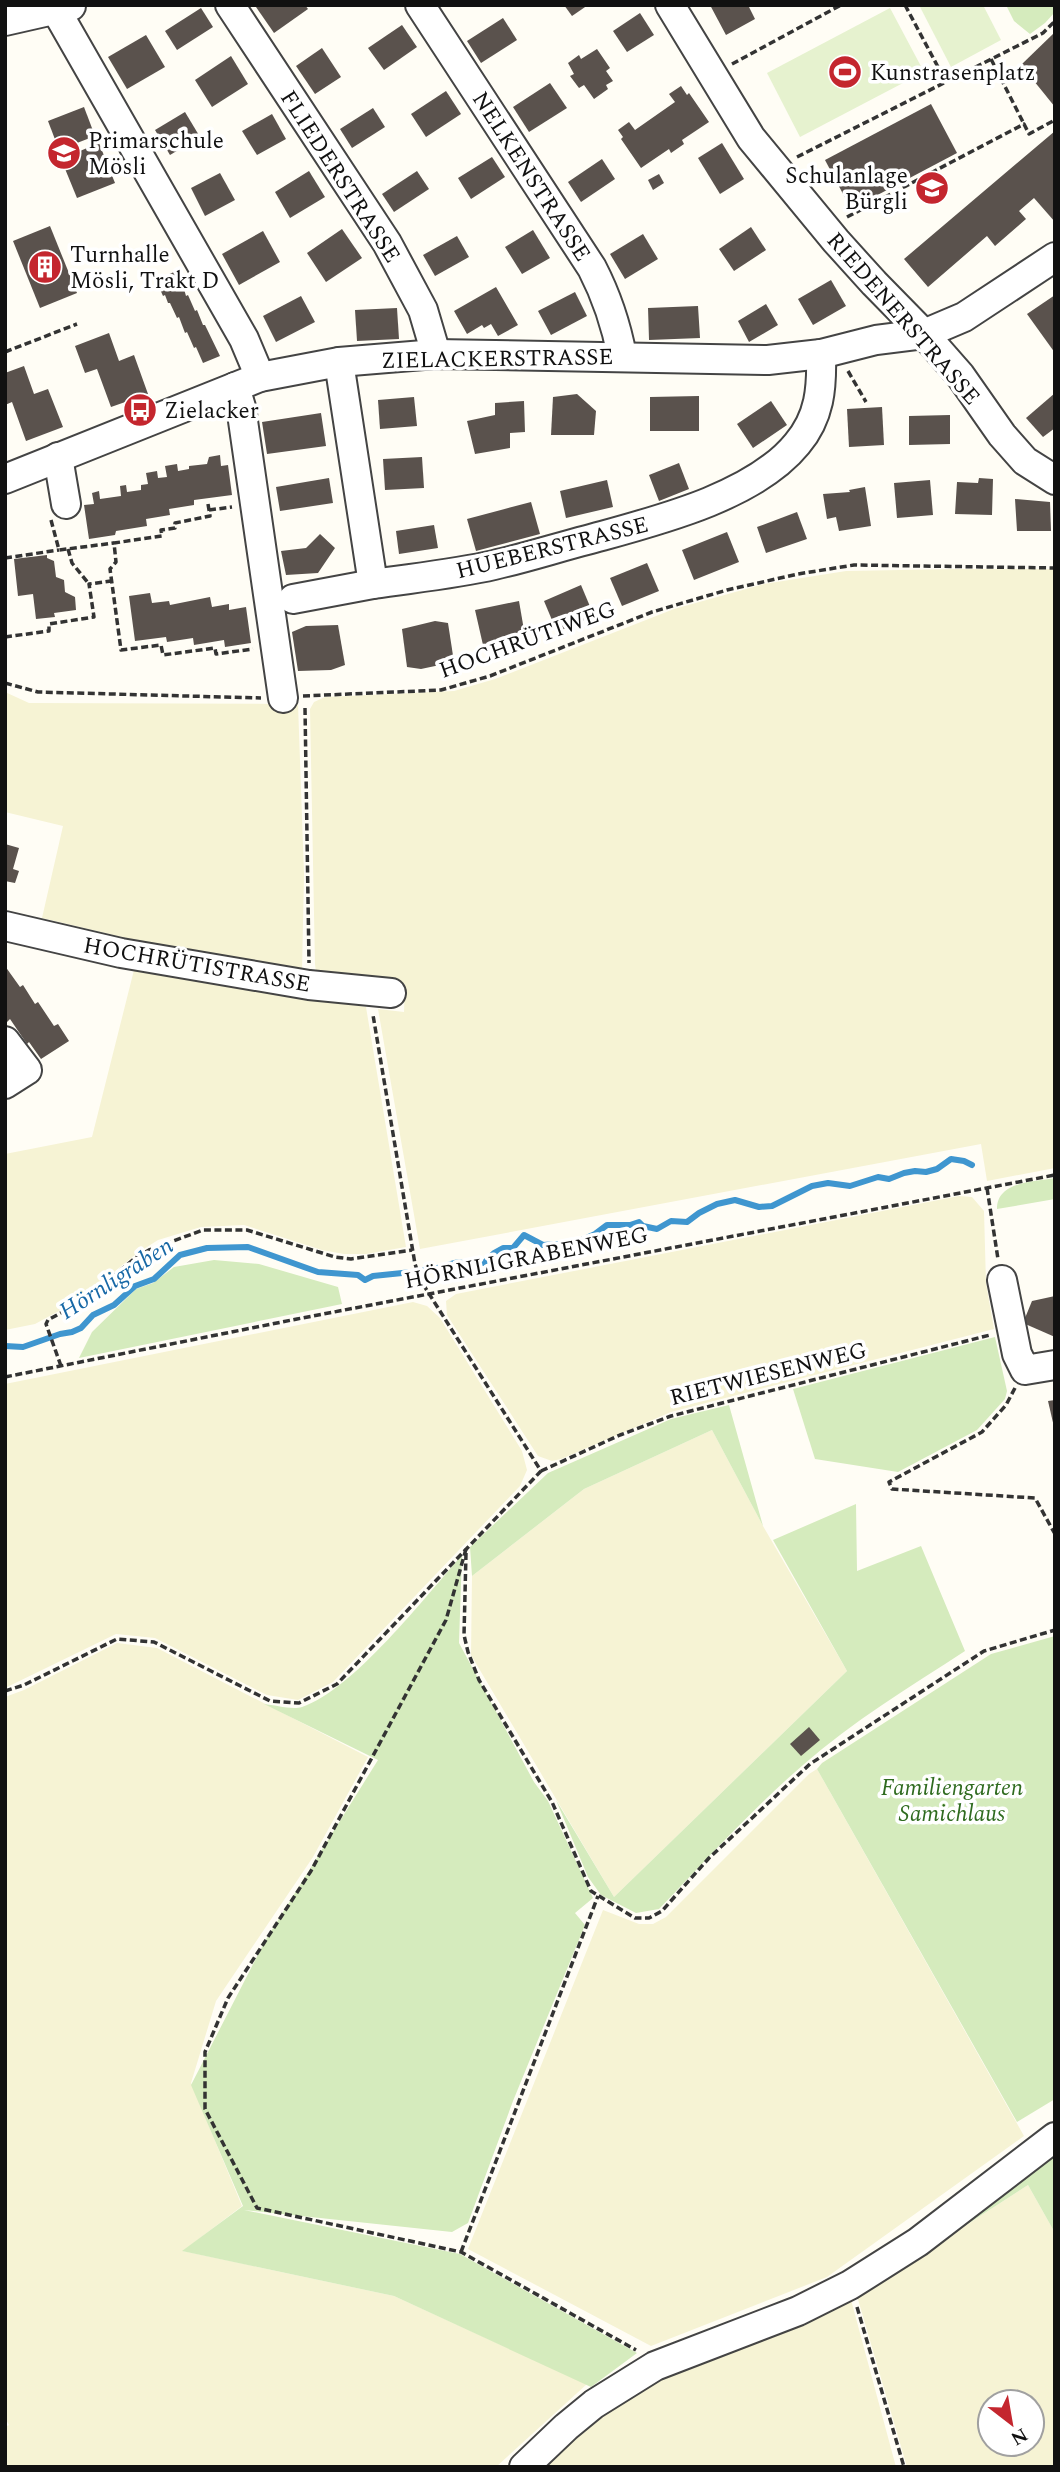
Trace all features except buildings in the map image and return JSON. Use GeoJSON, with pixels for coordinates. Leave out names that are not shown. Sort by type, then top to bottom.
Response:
{"type":"FeatureCollection","features":[{"type":"Feature","properties":{"kind":"street","name":"FLIEDERSTRASSE"},"geometry":{"type":"LineString","coordinates":[[230,5],[387,243],[423,310],[436,354]]}},
{"type":"Feature","properties":{"kind":"street","name":"NELKENSTRASSE"},"geometry":{"type":"LineString","coordinates":[[419,5],[592,268],[606,294],[615,320],[622,356]]}},
{"type":"Feature","properties":{"kind":"street","name":"RIEDENERSTRASSE"},"geometry":{"type":"LineString","coordinates":[[670,5],[751,138],[836,241],[960,375],[1002,435],[1025,461],[1055,480]]}},
{"type":"Feature","properties":{"kind":"street"},"geometry":{"type":"LineString","coordinates":[[5,21],[61,7],[244,339],[247,382],[241,407],[276,645],[294,697]]}},
{"type":"Feature","properties":{"kind":"street","name":"ZIELACKERSTRASSE"},"geometry":{"type":"LineString","coordinates":[[5,479],[247,382],[340,362],[436,354],[768,360],[821,354],[876,340],[924,334],[964,317],[1055,257]]}},
{"type":"Feature","properties":{"kind":"street","name":"HUEBERSTRASSE"},"geometry":{"type":"LineString","coordinates":[[293,599],[493,565],[664,519],[723,496],[776,465],[798,443],[814,417],[822,385],[821,354]]}},
{"type":"Feature","properties":{"kind":"street"},"geometry":{"type":"LineString","coordinates":[[340,362],[373,584]]}},
{"type":"Feature","properties":{"kind":"street"},"geometry":{"type":"LineString","coordinates":[[58,457],[66,504]]}},
{"type":"Feature","properties":{"kind":"street","name":"HOCHRÜTISTRASSE"},"geometry":{"type":"LineString","coordinates":[[5,926],[121,953],[309,985],[380,992]]}},
{"type":"Feature","properties":{"kind":"street"},"geometry":{"type":"LineString","coordinates":[[5,1041],[27,1070],[5,1084]]}},
{"type":"Feature","properties":{"kind":"street"},"geometry":{"type":"LineString","coordinates":[[1002,1280],[1017,1354],[1025,1370],[1055,1365]]}},
{"type":"Feature","properties":{"kind":"street"},"geometry":{"type":"LineString","coordinates":[[524,2467],[565,2427],[594,2404],[655,2367],[799,2311],[850,2285],[918,2242],[1055,2137]]}},
{"type":"Feature","properties":{"kind":"path"},"geometry":{"type":"LineString","coordinates":[[724,68],[841,5]]}},
{"type":"Feature","properties":{"kind":"path"},"geometry":{"type":"LineString","coordinates":[[905,5],[946,82]]}},
{"type":"Feature","properties":{"kind":"path"},"geometry":{"type":"LineString","coordinates":[[797,158],[1043,33],[1055,21]]}},
{"type":"Feature","properties":{"kind":"path"},"geometry":{"type":"LineString","coordinates":[[991,60],[1029,134],[1055,120]]}},
{"type":"Feature","properties":{"kind":"path"},"geometry":{"type":"LineString","coordinates":[[835,223],[1024,124]]}},
{"type":"Feature","properties":{"kind":"path"},"geometry":{"type":"LineString","coordinates":[[5,352],[77,324]]}},
{"type":"Feature","properties":{"kind":"path"},"geometry":{"type":"LineString","coordinates":[[847,369],[866,402]]}},
{"type":"Feature","properties":{"kind":"path"},"geometry":{"type":"LineString","coordinates":[[208,504],[210,516],[175,523],[175,528],[161,530],[162,536],[114,543],[116,562],[110,569],[121,650],[161,645],[163,655],[215,648],[216,654],[276,645]]}},
{"type":"Feature","properties":{"kind":"path"},"geometry":{"type":"LineString","coordinates":[[5,637],[50,631],[49,624],[94,617],[89,584],[72,563],[68,549]]}},
{"type":"Feature","properties":{"kind":"path"},"geometry":{"type":"LineString","coordinates":[[5,558],[60,550]]}},
{"type":"Feature","properties":{"kind":"path","name":"HOCHRÜTIWEG"},"geometry":{"type":"LineString","coordinates":[[5,683],[38,692],[294,697],[442,690],[491,676],[652,612],[727,590],[821,570],[854,565],[1055,568]]}},
{"type":"Feature","properties":{"kind":"path"},"geometry":{"type":"LineString","coordinates":[[89,584],[111,581]]}},
{"type":"Feature","properties":{"kind":"path"},"geometry":{"type":"LineString","coordinates":[[294,697],[309,985]]}},
{"type":"Feature","properties":{"kind":"path"},"geometry":{"type":"LineString","coordinates":[[5,1691],[24,1685],[117,1639],[154,1642],[270,1701],[299,1703],[337,1684],[541,1471],[427,1294],[415,1264],[380,992]]}},
{"type":"Feature","properties":{"kind":"path","name":"HÖRNLIGRABENWEG"},"geometry":{"type":"LineString","coordinates":[[5,1377],[1055,1175]]}},
{"type":"Feature","properties":{"kind":"path"},"geometry":{"type":"LineString","coordinates":[[986,1188],[1002,1280]]}},
{"type":"Feature","properties":{"kind":"path"},"geometry":{"type":"LineString","coordinates":[[61,1366],[46,1324],[48,1320],[86,1299],[142,1254],[187,1235],[203,1230],[247,1230],[335,1257],[351,1259],[412,1250]]}},
{"type":"Feature","properties":{"kind":"path","name":"RIETWIESENWEG"},"geometry":{"type":"LineString","coordinates":[[541,1471],[620,1435],[671,1416],[1012,1329]]}},
{"type":"Feature","properties":{"kind":"path"},"geometry":{"type":"LineString","coordinates":[[1025,1370],[1006,1405],[982,1432],[889,1482],[892,1489],[1035,1498],[1055,1534]]}},
{"type":"Feature","properties":{"kind":"path"},"geometry":{"type":"LineString","coordinates":[[466,1547],[464,1634],[479,1679],[552,1802],[591,1891],[635,1918],[649,1918],[662,1911],[709,1858],[810,1764],[984,1651],[1055,1630]]}},
{"type":"Feature","properties":{"kind":"path"},"geometry":{"type":"LineString","coordinates":[[466,1547],[446,1620],[311,1871],[229,1998],[205,2052],[205,2109],[257,2208],[461,2252],[643,2354],[655,2367]]}},
{"type":"Feature","properties":{"kind":"path"},"geometry":{"type":"LineString","coordinates":[[461,2252],[598,1896]]}},
{"type":"Feature","properties":{"kind":"path"},"geometry":{"type":"LineString","coordinates":[[850,2285],[904,2467]]}},
{"type":"Feature","properties":{"kind":"shaded area"},"geometry":{"type":"Polygon","coordinates":[[[1055,569],[1055,1168],[987,1181],[981,1144],[420,1249],[378,1009],[404,1012],[405,984],[316,972],[310,709],[314,702],[325,697],[454,691],[495,679],[674,609],[764,584],[846,571],[1055,569]]]}},
{"type":"Feature","properties":{"kind":"shaded area"},"geometry":{"type":"Polygon","coordinates":[[[5,692],[29,703],[298,704],[304,874],[302,972],[126,938],[42,918],[63,826],[5,812],[5,692]]]}},
{"type":"Feature","properties":{"kind":"shaded area"},"geometry":{"type":"Polygon","coordinates":[[[134,970],[366,1007],[406,1247],[366,1254],[344,1254],[322,1250],[244,1225],[201,1227],[158,1240],[136,1254],[81,1299],[35,1324],[5,1330],[5,1154],[92,1137],[134,970]]]}},
{"type":"Feature","properties":{"kind":"shaded area"},"geometry":{"type":"Polygon","coordinates":[[[959,1196],[972,1197],[984,1211],[986,1283],[994,1329],[671,1412],[561,1459],[552,1461],[538,1456],[447,1315],[446,1301],[456,1294],[959,1196]]]}},
{"type":"Feature","properties":{"kind":"shaded area"},"geometry":{"type":"Polygon","coordinates":[[[413,1302],[427,1306],[440,1318],[522,1451],[527,1470],[520,1486],[333,1682],[298,1700],[267,1695],[155,1638],[116,1634],[5,1688],[5,1384],[413,1302]]]}},
{"type":"Feature","properties":{"kind":"shaded area"},"geometry":{"type":"Polygon","coordinates":[[[712,1430],[763,1526],[847,1671],[614,1897],[471,1655],[472,1576],[584,1489],[712,1430]]]}},
{"type":"Feature","properties":{"kind":"shaded area"},"geometry":{"type":"Polygon","coordinates":[[[117,1643],[157,1648],[368,1757],[313,1857],[216,2001],[191,2083],[242,2206],[183,2251],[394,2296],[587,2384],[496,2467],[5,2467],[5,2427],[9,2425],[5,2418],[5,1697],[117,1643]]]}},
{"type":"Feature","properties":{"kind":"shaded area"},"geometry":{"type":"Polygon","coordinates":[[[817,1769],[1024,2136],[827,2277],[651,2346],[468,2249],[603,1910],[639,1924],[653,1924],[666,1917],[817,1769]]]}},
{"type":"Feature","properties":{"kind":"shaded area"},"geometry":{"type":"Polygon","coordinates":[[[1028,2185],[1055,2233],[1055,2467],[907,2467],[857,2296],[1028,2185]]]}},
{"type":"Feature","properties":{"kind":"shaded area"},"geometry":{"type":"Polygon","coordinates":[[[850,2296],[896,2467],[538,2467],[593,2414],[638,2387],[850,2296]]]}},
{"type":"Feature","properties":{"kind":"green space"},"geometry":{"type":"Polygon","coordinates":[[[919,5],[983,5],[1001,40],[951,67],[919,5]]]}},
{"type":"Feature","properties":{"kind":"green space"},"geometry":{"type":"Polygon","coordinates":[[[1006,5],[1055,5],[1055,12],[1030,34],[1014,21],[1006,5]]]}},
{"type":"Feature","properties":{"kind":"green space","name":"Kunstrasenplatz"},"geometry":{"type":"Polygon","coordinates":[[[890,8],[924,72],[800,137],[767,73],[890,8]]]}},
{"type":"Feature","properties":{"kind":"green space"},"geometry":{"type":"Polygon","coordinates":[[[1055,1178],[1055,1199],[997,1209],[1003,1193],[1010,1188],[1027,1182],[1055,1178]]]}},
{"type":"Feature","properties":{"kind":"green space"},"geometry":{"type":"Polygon","coordinates":[[[214,1260],[259,1264],[338,1287],[342,1304],[79,1358],[92,1332],[136,1289],[153,1283],[174,1267],[214,1260]]]}},
{"type":"Feature","properties":{"kind":"green space"},"geometry":{"type":"Polygon","coordinates":[[[995,1337],[1007,1391],[1005,1399],[977,1430],[898,1472],[815,1459],[793,1389],[995,1337]]]}},
{"type":"Feature","properties":{"kind":"green space"},"geometry":{"type":"Polygon","coordinates":[[[729,1405],[763,1526],[712,1430],[584,1489],[472,1576],[470,1547],[548,1473],[671,1419],[729,1405]]]}},
{"type":"Feature","properties":{"kind":"green space"},"geometry":{"type":"Polygon","coordinates":[[[856,1504],[857,1571],[921,1546],[965,1651],[862,1719],[803,1765],[747,1817],[659,1909],[636,1913],[601,1895],[588,1877],[556,1800],[614,1897],[847,1671],[773,1540],[856,1504]]]}},
{"type":"Feature","properties":{"kind":"green space"},"geometry":{"type":"Polygon","coordinates":[[[462,1555],[459,1643],[534,1782],[548,1801],[593,1898],[575,1913],[585,1925],[513,2101],[468,2223],[452,2232],[244,2210],[460,2254],[637,2353],[591,2387],[394,2296],[182,2251],[243,2206],[191,2085],[265,1941],[378,1760],[264,1704],[298,1708],[322,1698],[365,1663],[462,1555]]]}},
{"type":"Feature","properties":{"kind":"green space","name":"Familiengarten Samichlaus"},"geometry":{"type":"Polygon","coordinates":[[[1055,1636],[1055,2099],[1017,2122],[817,1769],[822,1763],[991,1654],[1055,1636]]]}},
{"type":"Feature","properties":{"kind":"green space"},"geometry":{"type":"Polygon","coordinates":[[[1055,2154],[1055,2233],[1028,2185],[946,2238],[1055,2154]]]}},
{"type":"Feature","properties":{"kind":"waterway"},"geometry":{"type":"LineString","coordinates":[[424,1270],[455,1263],[484,1263],[503,1248],[513,1248],[524,1235],[543,1245],[569,1246],[607,1225],[630,1225],[639,1222],[643,1226],[657,1229],[671,1221],[687,1222],[717,1204],[735,1200],[759,1207],[772,1206],[812,1186],[828,1183],[850,1186],[878,1177],[889,1179],[904,1173],[926,1172],[937,1169],[951,1159],[972,1165]]}},
{"type":"Feature","properties":{"kind":"waterway","name":"Hörnligraben"},"geometry":{"type":"LineString","coordinates":[[5,1346],[23,1347],[81,1328],[93,1315],[114,1305],[135,1286],[154,1279],[180,1255],[207,1248],[248,1247],[318,1272],[358,1275],[365,1280],[373,1276],[412,1272]]}},
{"type":"Feature","properties":{"kind":"place","name":"Kunstrasenplatz"},"geometry":{"type":"Point","coordinates":[845,72]}},
{"type":"Feature","properties":{"kind":"place","name":"Primarschule Mösli"},"geometry":{"type":"Point","coordinates":[64,153]}},
{"type":"Feature","properties":{"kind":"place","name":"Schulanlage Bürgli"},"geometry":{"type":"Point","coordinates":[932,188]}},
{"type":"Feature","properties":{"kind":"place","name":"Turnhalle Mösli, Trakt D"},"geometry":{"type":"Point","coordinates":[45,267]}},
{"type":"Feature","properties":{"kind":"place","name":"Zielacker"},"geometry":{"type":"Point","coordinates":[140,410]}}]}
